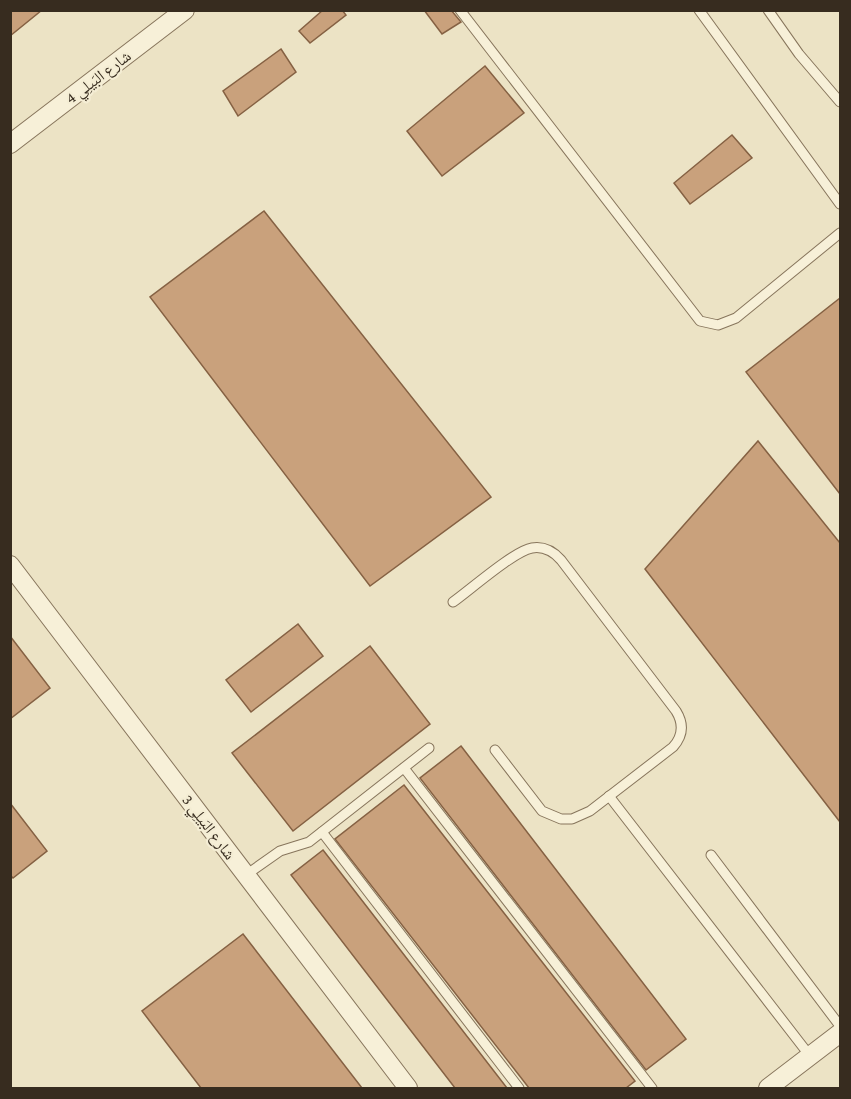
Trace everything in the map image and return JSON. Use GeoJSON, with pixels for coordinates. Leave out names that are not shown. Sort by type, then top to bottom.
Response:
{"type":"FeatureCollection","features":[{"type":"Feature","properties":{"kind":"street","name":"شارع البَيلِي 4"},"geometry":{"type":"LineString","coordinates":[[10,144],[185,10]]}},
{"type":"Feature","properties":{"kind":"street","name":"شارع البَيلِي 3"},"geometry":{"type":"LineString","coordinates":[[10,565],[408,1089]]}},
{"type":"Feature","properties":{"kind":"street"},"geometry":{"type":"LineString","coordinates":[[768,1089],[840,1033]]}},
{"type":"Feature","properties":{"kind":"lane"},"geometry":{"type":"LineString","coordinates":[[460,10],[700,321],[718,325],[736,318],[840,233]]}},
{"type":"Feature","properties":{"kind":"lane"},"geometry":{"type":"LineString","coordinates":[[699,10],[840,204]]}},
{"type":"Feature","properties":{"kind":"lane"},"geometry":{"type":"LineString","coordinates":[[768,10],[799,54],[840,102]]}},
{"type":"Feature","properties":{"kind":"lane"},"geometry":{"type":"LineString","coordinates":[[453,602],[525,549],[541,547],[556,554],[681,718],[681,734],[673,747],[582,816],[561,819],[551,816],[536,803],[495,750]]}},
{"type":"Feature","properties":{"kind":"lane"},"geometry":{"type":"LineString","coordinates":[[246,875],[280,851],[301,846],[322,832],[429,748]]}},
{"type":"Feature","properties":{"kind":"lane"},"geometry":{"type":"LineString","coordinates":[[404,768],[652,1089]]}},
{"type":"Feature","properties":{"kind":"lane"},"geometry":{"type":"LineString","coordinates":[[609,796],[810,1056]]}},
{"type":"Feature","properties":{"kind":"lane"},"geometry":{"type":"LineString","coordinates":[[322,832],[519,1089]]}},
{"type":"Feature","properties":{"kind":"lane"},"geometry":{"type":"LineString","coordinates":[[711,855],[840,1026]]}},
{"type":"Feature","properties":{"kind":"building"},"geometry":{"type":"Polygon","coordinates":[[[10,10],[42,10],[10,36],[10,10]]]}},
{"type":"Feature","properties":{"kind":"building"},"geometry":{"type":"Polygon","coordinates":[[[323,10],[342,10],[346,15],[310,43],[299,31],[323,10]]]}},
{"type":"Feature","properties":{"kind":"building"},"geometry":{"type":"Polygon","coordinates":[[[424,10],[451,10],[461,22],[442,34],[424,10]]]}},
{"type":"Feature","properties":{"kind":"building"},"geometry":{"type":"Polygon","coordinates":[[[281,49],[296,72],[238,116],[223,91],[281,49]]]}},
{"type":"Feature","properties":{"kind":"building"},"geometry":{"type":"Polygon","coordinates":[[[485,66],[524,113],[442,176],[407,131],[485,66]]]}},
{"type":"Feature","properties":{"kind":"building"},"geometry":{"type":"Polygon","coordinates":[[[732,135],[752,158],[690,204],[674,183],[732,135]]]}},
{"type":"Feature","properties":{"kind":"building"},"geometry":{"type":"Polygon","coordinates":[[[264,211],[491,497],[370,586],[150,297],[264,211]]]}},
{"type":"Feature","properties":{"kind":"building"},"geometry":{"type":"Polygon","coordinates":[[[840,298],[840,494],[746,372],[840,298]]]}},
{"type":"Feature","properties":{"kind":"building"},"geometry":{"type":"Polygon","coordinates":[[[758,441],[840,543],[840,822],[645,569],[758,441]]]}},
{"type":"Feature","properties":{"kind":"building"},"geometry":{"type":"Polygon","coordinates":[[[298,624],[323,656],[251,712],[226,680],[298,624]]]}},
{"type":"Feature","properties":{"kind":"building"},"geometry":{"type":"Polygon","coordinates":[[[10,636],[50,688],[10,719],[10,636]]]}},
{"type":"Feature","properties":{"kind":"building"},"geometry":{"type":"Polygon","coordinates":[[[370,646],[430,724],[293,831],[232,753],[370,646]]]}},
{"type":"Feature","properties":{"kind":"building"},"geometry":{"type":"Polygon","coordinates":[[[461,746],[686,1039],[646,1070],[420,778],[461,746]]]}},
{"type":"Feature","properties":{"kind":"building"},"geometry":{"type":"Polygon","coordinates":[[[404,785],[635,1081],[626,1088],[529,1088],[335,839],[404,785]]]}},
{"type":"Feature","properties":{"kind":"building"},"geometry":{"type":"Polygon","coordinates":[[[10,803],[47,851],[13,878],[10,875],[10,803]]]}},
{"type":"Feature","properties":{"kind":"building"},"geometry":{"type":"Polygon","coordinates":[[[323,850],[507,1088],[455,1088],[291,875],[323,850]]]}},
{"type":"Feature","properties":{"kind":"building"},"geometry":{"type":"Polygon","coordinates":[[[243,934],[362,1088],[201,1088],[142,1011],[243,934]]]}}]}
